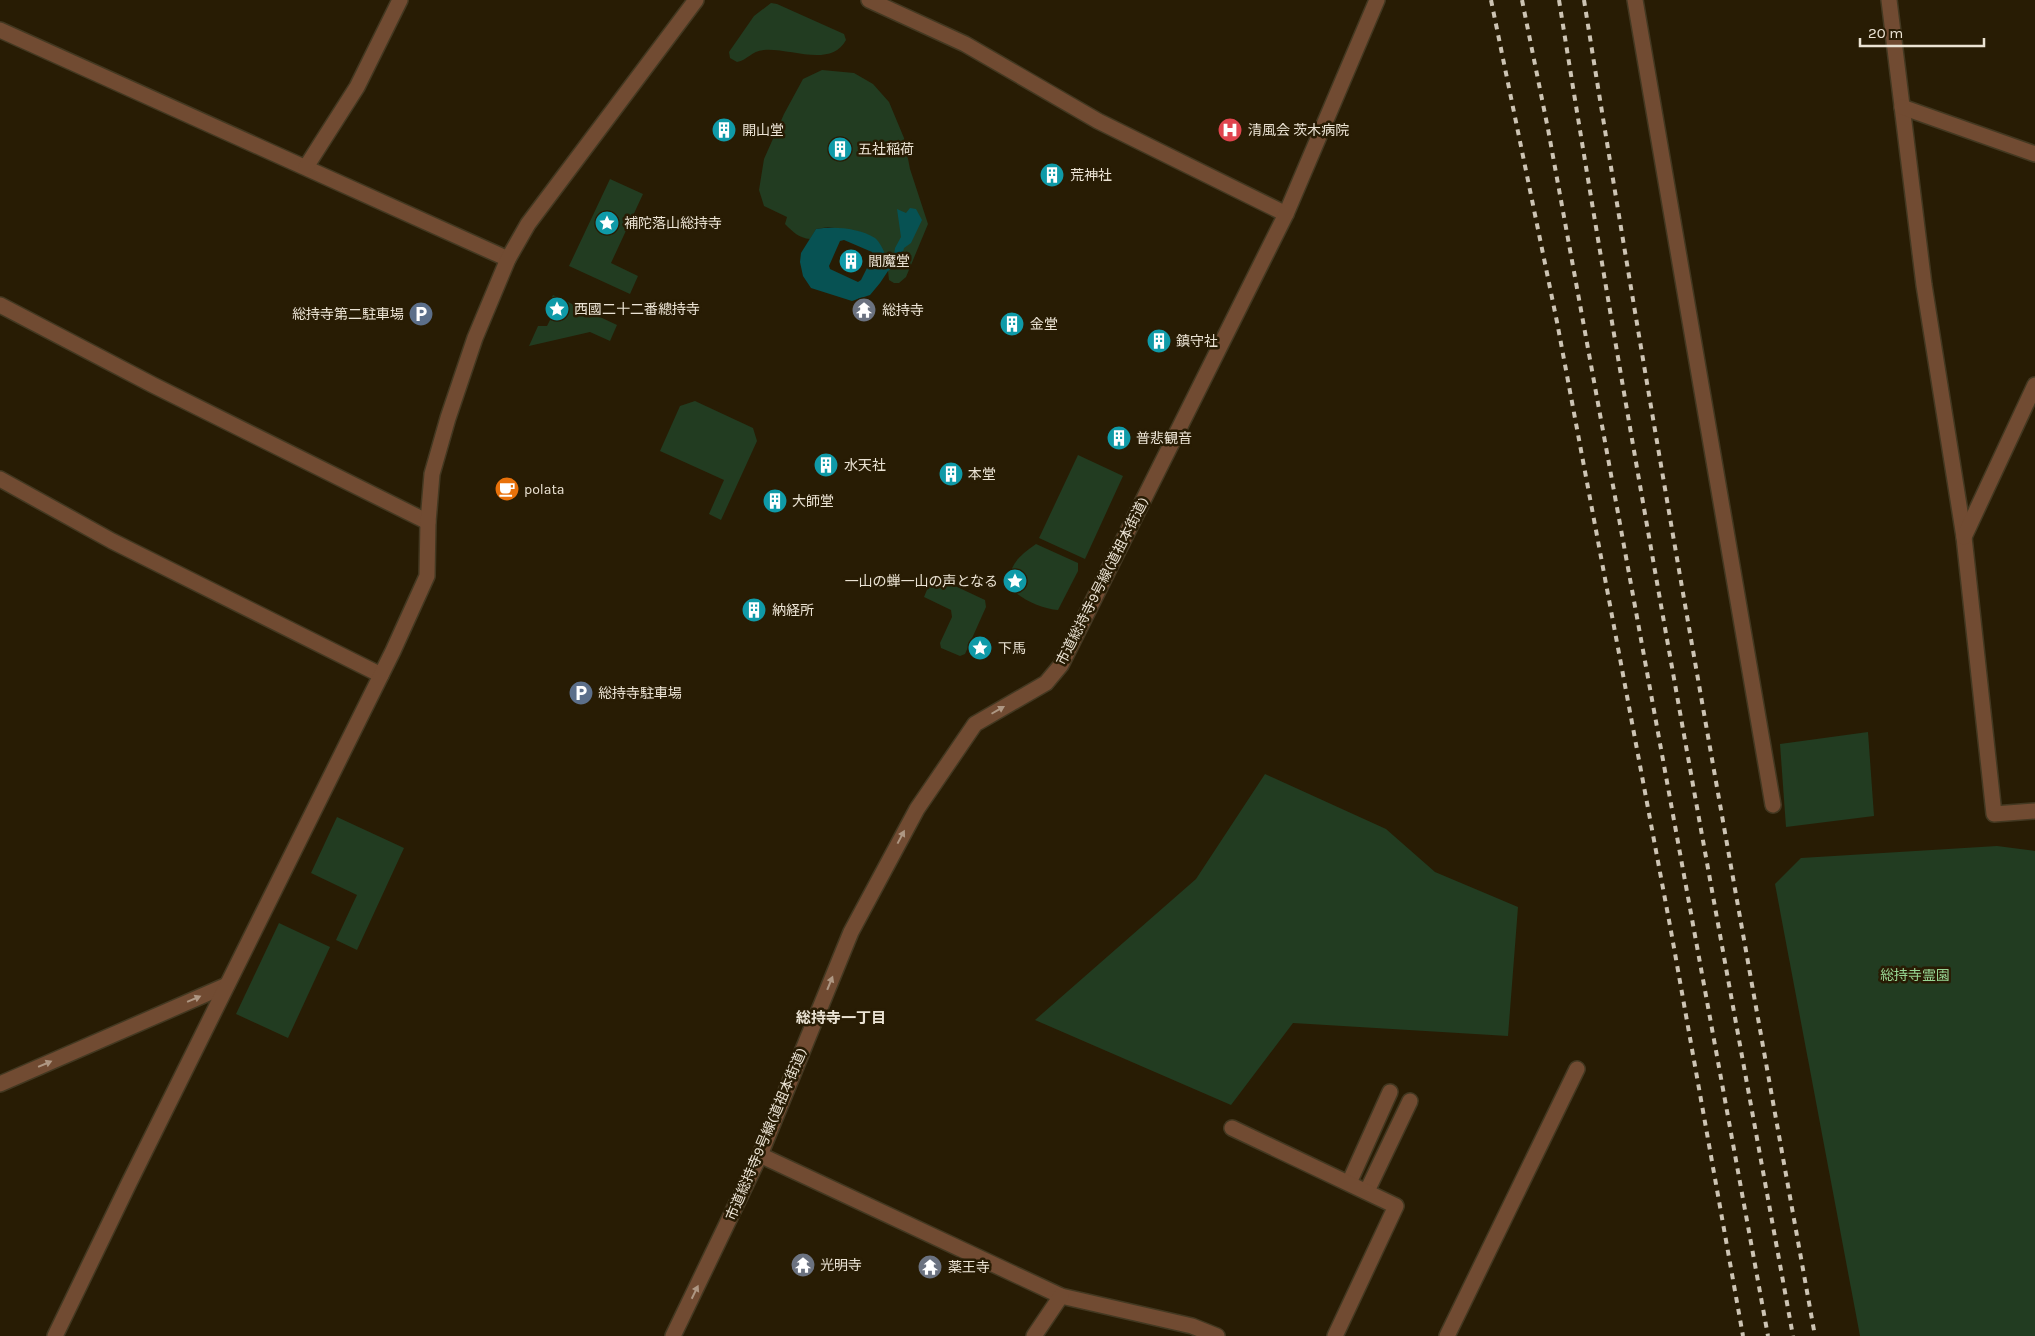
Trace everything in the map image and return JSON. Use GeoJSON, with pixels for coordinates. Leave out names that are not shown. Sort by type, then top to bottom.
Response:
{"type":"FeatureCollection","features":[{"type":"Feature","properties":{"kind":"street"},"geometry":{"type":"LineString","coordinates":[[306,167],[358,87],[400,0]]}},
{"type":"Feature","properties":{"kind":"street"},"geometry":{"type":"LineString","coordinates":[[55,1336],[381,675],[427,576],[428,522],[432,474],[448,418],[475,338],[508,259],[528,224],[696,0]]}},
{"type":"Feature","properties":{"kind":"street"},"geometry":{"type":"LineString","coordinates":[[869,0],[965,44],[1098,121],[1286,214]]}},
{"type":"Feature","properties":{"kind":"street","name":"市道総持寺9号線(道祖本街道)"},"geometry":{"type":"LineString","coordinates":[[673,1336],[760,1155],[851,932],[916,809],[975,724],[1046,683],[1061,665],[1286,214],[1377,0]]}},
{"type":"Feature","properties":{"kind":"street"},"geometry":{"type":"LineString","coordinates":[[1635,0],[1773,805]]}},
{"type":"Feature","properties":{"kind":"street"},"geometry":{"type":"LineString","coordinates":[[1889,0],[1924,285],[1964,537],[1994,814],[2035,812]]}},
{"type":"Feature","properties":{"kind":"street"},"geometry":{"type":"LineString","coordinates":[[0,30],[508,259]]}},
{"type":"Feature","properties":{"kind":"street"},"geometry":{"type":"LineString","coordinates":[[1902,107],[2035,154]]}},
{"type":"Feature","properties":{"kind":"street"},"geometry":{"type":"LineString","coordinates":[[0,305],[153,385],[428,522]]}},
{"type":"Feature","properties":{"kind":"street"},"geometry":{"type":"LineString","coordinates":[[1964,537],[2035,385]]}},
{"type":"Feature","properties":{"kind":"street"},"geometry":{"type":"LineString","coordinates":[[0,479],[112,542],[381,675]]}},
{"type":"Feature","properties":{"kind":"street"},"geometry":{"type":"LineString","coordinates":[[0,1084],[227,985]]}},
{"type":"Feature","properties":{"kind":"street"},"geometry":{"type":"LineString","coordinates":[[1447,1336],[1577,1069]]}},
{"type":"Feature","properties":{"kind":"street"},"geometry":{"type":"LineString","coordinates":[[1350,1183],[1390,1092]]}},
{"type":"Feature","properties":{"kind":"street"},"geometry":{"type":"LineString","coordinates":[[1367,1192],[1410,1101]]}},
{"type":"Feature","properties":{"kind":"street"},"geometry":{"type":"LineString","coordinates":[[1232,1128],[1396,1206],[1335,1336]]}},
{"type":"Feature","properties":{"kind":"street"},"geometry":{"type":"LineString","coordinates":[[760,1155],[1061,1296],[1192,1326],[1217,1336]]}},
{"type":"Feature","properties":{"kind":"street"},"geometry":{"type":"LineString","coordinates":[[1034,1336],[1061,1296]]}},
{"type":"Feature","properties":{"kind":"green space"},"geometry":{"type":"Polygon","coordinates":[[[771,3],[844,34],[846,40],[831,53],[821,55],[764,50],[737,62],[730,58],[729,52],[754,16],[771,3]]]}},
{"type":"Feature","properties":{"kind":"green space"},"geometry":{"type":"Polygon","coordinates":[[[822,70],[854,73],[873,84],[889,102],[904,138],[910,169],[928,224],[906,277],[899,283],[889,280],[888,271],[861,232],[828,227],[816,229],[810,239],[806,238],[796,234],[785,224],[787,217],[764,206],[759,190],[764,159],[784,114],[803,79],[822,70]]]}},
{"type":"Feature","properties":{"kind":"green space"},"geometry":{"type":"Polygon","coordinates":[[[610,179],[643,194],[611,263],[638,276],[630,294],[569,266],[610,179]]]}},
{"type":"Feature","properties":{"kind":"green space"},"geometry":{"type":"Polygon","coordinates":[[[553,295],[617,325],[610,341],[590,332],[529,346],[538,326],[547,326],[553,314],[548,306],[553,295]]]}},
{"type":"Feature","properties":{"kind":"green space"},"geometry":{"type":"Polygon","coordinates":[[[695,401],[753,428],[757,441],[721,520],[709,514],[724,480],[660,451],[680,406],[695,401]]]}},
{"type":"Feature","properties":{"kind":"green space"},"geometry":{"type":"Polygon","coordinates":[[[1078,455],[1123,476],[1085,559],[1039,538],[1078,455]]]}},
{"type":"Feature","properties":{"kind":"green space"},"geometry":{"type":"Polygon","coordinates":[[[1036,544],[1078,563],[1078,571],[1058,610],[1029,601],[1016,593],[1007,583],[1017,560],[1036,544]]]}},
{"type":"Feature","properties":{"kind":"green space"},"geometry":{"type":"Polygon","coordinates":[[[938,578],[985,600],[986,607],[965,654],[960,656],[941,648],[940,643],[952,617],[951,610],[924,597],[931,580],[938,578]]]}},
{"type":"Feature","properties":{"kind":"green space"},"geometry":{"type":"Polygon","coordinates":[[[1868,732],[1874,816],[1786,827],[1780,744],[1868,732]]]}},
{"type":"Feature","properties":{"kind":"green space"},"geometry":{"type":"Polygon","coordinates":[[[1265,774],[1386,829],[1435,872],[1518,907],[1508,1036],[1293,1023],[1231,1105],[1035,1020],[1196,879],[1265,774]]]}},
{"type":"Feature","properties":{"kind":"green space"},"geometry":{"type":"Polygon","coordinates":[[[337,817],[404,848],[357,950],[336,940],[357,895],[311,873],[337,817]]]}},
{"type":"Feature","properties":{"kind":"green space","name":"総持寺霊園"},"geometry":{"type":"Polygon","coordinates":[[[1997,846],[2035,851],[2035,1336],[1860,1336],[1775,884],[1801,858],[1997,846]]]}},
{"type":"Feature","properties":{"kind":"green space"},"geometry":{"type":"Polygon","coordinates":[[[279,923],[330,947],[288,1038],[236,1014],[279,923]]]}},
{"type":"Feature","properties":{"kind":"water"},"geometry":{"type":"Polygon","coordinates":[[[910,208],[916,209],[922,220],[911,243],[904,248],[900,263],[888,271],[870,295],[852,301],[811,288],[803,276],[800,262],[801,253],[816,229],[831,228],[862,232],[879,242],[887,259],[894,255],[895,248],[901,237],[897,209],[906,213],[910,208]],[[844,240],[840,241],[829,266],[830,269],[858,282],[861,280],[873,256],[872,252],[844,240]]]}},
{"type":"Feature","properties":{"kind":"railway"},"geometry":{"type":"LineString","coordinates":[[1491,0],[1557,322],[1671,931],[1743,1336]]}},
{"type":"Feature","properties":{"kind":"railway"},"geometry":{"type":"LineString","coordinates":[[1522,0],[1548,129],[1768,1336]]}},
{"type":"Feature","properties":{"kind":"railway"},"geometry":{"type":"LineString","coordinates":[[1559,0],[1643,502],[1793,1336]]}},
{"type":"Feature","properties":{"kind":"railway"},"geometry":{"type":"LineString","coordinates":[[1584,0],[1667,501],[1815,1336]]}},
{"type":"Feature","properties":{"kind":"place","name":"開山堂"},"geometry":{"type":"Point","coordinates":[724,130]}},
{"type":"Feature","properties":{"kind":"place","name":"清風会 茨木病院"},"geometry":{"type":"Point","coordinates":[1230,130]}},
{"type":"Feature","properties":{"kind":"place","name":"五社稲荷"},"geometry":{"type":"Point","coordinates":[840,149]}},
{"type":"Feature","properties":{"kind":"place","name":"荒神社"},"geometry":{"type":"Point","coordinates":[1052,175]}},
{"type":"Feature","properties":{"kind":"place","name":"補陀落山総持寺"},"geometry":{"type":"Point","coordinates":[607,223]}},
{"type":"Feature","properties":{"kind":"place","name":"閻魔堂"},"geometry":{"type":"Point","coordinates":[851,261]}},
{"type":"Feature","properties":{"kind":"place","name":"西國二十二番總持寺"},"geometry":{"type":"Point","coordinates":[557,309]}},
{"type":"Feature","properties":{"kind":"place","name":"総持寺"},"geometry":{"type":"Point","coordinates":[864,310]}},
{"type":"Feature","properties":{"kind":"place","name":"総持寺第二駐車場"},"geometry":{"type":"Point","coordinates":[421,314]}},
{"type":"Feature","properties":{"kind":"place","name":"金堂"},"geometry":{"type":"Point","coordinates":[1012,324]}},
{"type":"Feature","properties":{"kind":"place","name":"鎮守社"},"geometry":{"type":"Point","coordinates":[1159,341]}},
{"type":"Feature","properties":{"kind":"place","name":"普悲観音"},"geometry":{"type":"Point","coordinates":[1119,438]}},
{"type":"Feature","properties":{"kind":"place","name":"水天社"},"geometry":{"type":"Point","coordinates":[826,465]}},
{"type":"Feature","properties":{"kind":"place","name":"本堂"},"geometry":{"type":"Point","coordinates":[951,474]}},
{"type":"Feature","properties":{"kind":"place","name":"polata"},"geometry":{"type":"Point","coordinates":[507,489]}},
{"type":"Feature","properties":{"kind":"place","name":"大師堂"},"geometry":{"type":"Point","coordinates":[775,501]}},
{"type":"Feature","properties":{"kind":"place","name":"一山の蝉一山の声となる"},"geometry":{"type":"Point","coordinates":[1015,581]}},
{"type":"Feature","properties":{"kind":"place","name":"納経所"},"geometry":{"type":"Point","coordinates":[754,610]}},
{"type":"Feature","properties":{"kind":"place","name":"下馬"},"geometry":{"type":"Point","coordinates":[980,648]}},
{"type":"Feature","properties":{"kind":"place","name":"総持寺駐車場"},"geometry":{"type":"Point","coordinates":[581,693]}},
{"type":"Feature","properties":{"kind":"place","name":"光明寺"},"geometry":{"type":"Point","coordinates":[803,1265]}},
{"type":"Feature","properties":{"kind":"place","name":"薬王寺"},"geometry":{"type":"Point","coordinates":[930,1267]}},
{"type":"Feature","properties":{"kind":"district","name":"総持寺一丁目"},"geometry":{"type":"Point","coordinates":[841,1018]}}]}
